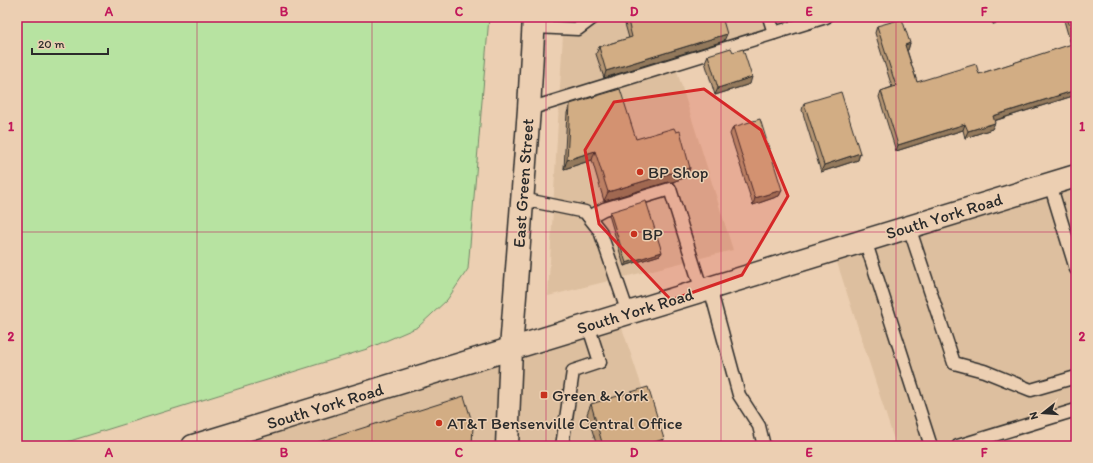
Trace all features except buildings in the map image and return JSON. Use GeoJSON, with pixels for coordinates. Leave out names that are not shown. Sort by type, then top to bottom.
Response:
{"type":"FeatureCollection","features":[{"type":"Feature","properties":{"kind":"main road","name":"East Green Street"},"geometry":{"type":"LineString","coordinates":[[507,446],[511,349],[534,22]]}},
{"type":"Feature","properties":{"kind":"main road","name":"South York Road"},"geometry":{"type":"LineString","coordinates":[[193,446],[1076,176]]}},
{"type":"Feature","properties":{"kind":"lane"},"geometry":{"type":"LineString","coordinates":[[534,22],[578,29],[594,17]]}},
{"type":"Feature","properties":{"kind":"lane"},"geometry":{"type":"LineString","coordinates":[[769,17],[774,33]]}},
{"type":"Feature","properties":{"kind":"lane"},"geometry":{"type":"LineString","coordinates":[[529,109],[826,17]]}},
{"type":"Feature","properties":{"kind":"lane"},"geometry":{"type":"LineString","coordinates":[[1050,184],[1076,269]]}},
{"type":"Feature","properties":{"kind":"lane"},"geometry":{"type":"LineString","coordinates":[[589,217],[604,209],[670,189],[706,290],[739,394],[759,426],[764,446]]}},
{"type":"Feature","properties":{"kind":"lane"},"geometry":{"type":"LineString","coordinates":[[522,198],[585,212],[600,231],[628,313]]}},
{"type":"Feature","properties":{"kind":"lane"},"geometry":{"type":"LineString","coordinates":[[909,227],[954,363],[984,371],[1031,390],[1076,377]]}},
{"type":"Feature","properties":{"kind":"lane"},"geometry":{"type":"LineString","coordinates":[[865,240],[931,446]]}},
{"type":"Feature","properties":{"kind":"lane"},"geometry":{"type":"LineString","coordinates":[[562,446],[573,371],[600,362],[588,325]]}},
{"type":"Feature","properties":{"kind":"lane"},"geometry":{"type":"LineString","coordinates":[[958,446],[1076,410]]}},
{"type":"Feature","properties":{"kind":"highlighted area"},"geometry":{"type":"Polygon","coordinates":[[[704,89],[761,130],[788,196],[742,275],[671,300],[599,224],[585,150],[614,102],[704,89]]]}},
{"type":"Feature","properties":{"kind":"shaded area"},"geometry":{"type":"Polygon","coordinates":[[[564,17],[809,17],[676,68],[733,250],[548,296],[564,17]]]}},
{"type":"Feature","properties":{"kind":"shaded area"},"geometry":{"type":"Polygon","coordinates":[[[1076,181],[1076,405],[943,446],[896,446],[835,256],[1076,181]]]}},
{"type":"Feature","properties":{"kind":"shaded area"},"geometry":{"type":"Polygon","coordinates":[[[620,322],[660,446],[511,446],[516,353],[620,322]]]}},
{"type":"Feature","properties":{"kind":"shaded area"},"geometry":{"type":"Polygon","coordinates":[[[505,359],[500,446],[220,446],[505,359]]]}},
{"type":"Feature","properties":{"kind":"green space"},"geometry":{"type":"Polygon","coordinates":[[[17,17],[489,17],[468,269],[447,300],[418,327],[367,349],[54,446],[17,446],[17,17]]]}},
{"type":"Feature","properties":{"kind":"place","name":"BP Shop"},"geometry":{"type":"Point","coordinates":[640,172]}},
{"type":"Feature","properties":{"kind":"place","name":"BP"},"geometry":{"type":"Point","coordinates":[634,234]}},
{"type":"Feature","properties":{"kind":"place","name":"Green & York"},"geometry":{"type":"Point","coordinates":[544,395]}},
{"type":"Feature","properties":{"kind":"place","name":"AT&T Bensenville Central Office"},"geometry":{"type":"Point","coordinates":[439,423]}}]}
